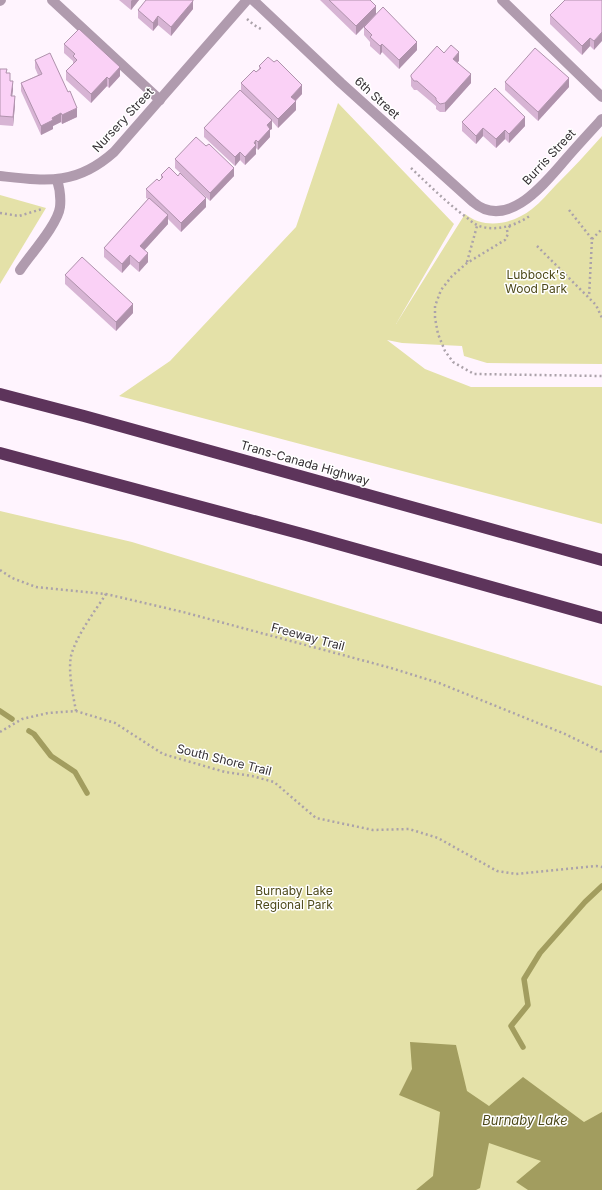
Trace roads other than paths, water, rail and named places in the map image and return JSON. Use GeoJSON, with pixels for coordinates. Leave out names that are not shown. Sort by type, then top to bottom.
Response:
{"type":"FeatureCollection","features":[{"type":"Feature","properties":{"kind":"highway","name":"Trans-Canada Highway"},"geometry":{"type":"LineString","coordinates":[[0,394],[100,420],[602,560]]}},
{"type":"Feature","properties":{"kind":"highway"},"geometry":{"type":"LineString","coordinates":[[0,453],[299,533],[602,618]]}},
{"type":"Feature","properties":{"kind":"street"},"geometry":{"type":"LineString","coordinates":[[52,0],[160,100]]}},
{"type":"Feature","properties":{"kind":"street","name":"Nursery Street"},"geometry":{"type":"LineString","coordinates":[[0,176],[57,180],[77,175],[104,161],[114,152],[248,0]]}},
{"type":"Feature","properties":{"kind":"street","name":"6th Street"},"geometry":{"type":"LineString","coordinates":[[253,0],[341,83],[478,207],[486,211]]}},
{"type":"Feature","properties":{"kind":"street"},"geometry":{"type":"LineString","coordinates":[[502,0],[602,97]]}},
{"type":"Feature","properties":{"kind":"street","name":"Burris Street"},"geometry":{"type":"LineString","coordinates":[[486,211],[492,212],[507,210],[529,197],[544,183],[602,118]]}},
{"type":"Feature","properties":{"kind":"street"},"geometry":{"type":"LineString","coordinates":[[20,270],[54,222],[60,209],[61,194],[57,180]]}},
{"type":"Feature","properties":{"kind":"water","name":"Burnaby Lake"},"geometry":{"type":"Polygon","coordinates":[[[410,1042],[456,1045],[467,1091],[489,1106],[523,1077],[584,1122],[602,1112],[602,1190],[528,1190],[516,1182],[541,1161],[489,1143],[480,1188],[476,1190],[416,1190],[433,1176],[440,1112],[399,1095],[412,1069],[410,1042]]]}},
{"type":"Feature","properties":{"kind":"waterway"},"geometry":{"type":"LineString","coordinates":[[0,711],[12,719]]}},
{"type":"Feature","properties":{"kind":"waterway"},"geometry":{"type":"LineString","coordinates":[[29,731],[34,734],[51,756],[75,772],[87,793]]}},
{"type":"Feature","properties":{"kind":"waterway"},"geometry":{"type":"LineString","coordinates":[[523,1047],[511,1026],[528,1005],[524,979],[540,953],[585,902],[602,886]]}},
{"type":"Feature","properties":{"kind":"park label","name":"Lubbock's Wood Park"},"geometry":{"type":"Point","coordinates":[536,282]}},
{"type":"Feature","properties":{"kind":"park label","name":"Burnaby Lake Regional Park"},"geometry":{"type":"Point","coordinates":[294,898]}}]}
